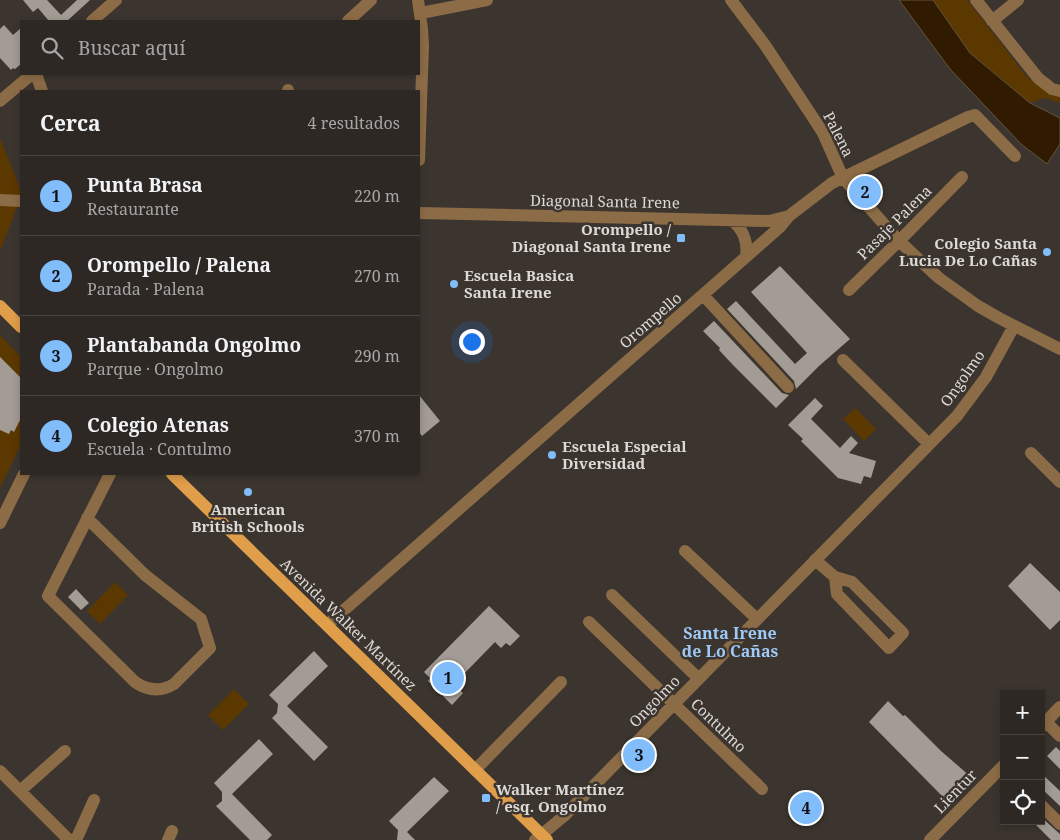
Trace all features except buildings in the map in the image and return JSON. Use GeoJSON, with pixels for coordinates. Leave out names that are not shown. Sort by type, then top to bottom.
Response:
{"type":"FeatureCollection","features":[{"type":"Feature","properties":{"kind":"main road"},"geometry":{"type":"LineString","coordinates":[[0,306],[20,326]]}},
{"type":"Feature","properties":{"kind":"main road","name":"Avenida Walker Martínez"},"geometry":{"type":"LineString","coordinates":[[173,475],[475,770],[541,838]]}},
{"type":"Feature","properties":{"kind":"street"},"geometry":{"type":"LineString","coordinates":[[93,20],[116,0]]}},
{"type":"Feature","properties":{"kind":"street"},"geometry":{"type":"LineString","coordinates":[[349,20],[372,0]]}},
{"type":"Feature","properties":{"kind":"street"},"geometry":{"type":"LineString","coordinates":[[419,6],[432,0]]}},
{"type":"Feature","properties":{"kind":"street"},"geometry":{"type":"LineString","coordinates":[[419,6],[487,0]]}},
{"type":"Feature","properties":{"kind":"street","name":"Palena"},"geometry":{"type":"LineString","coordinates":[[731,0],[765,45],[823,133],[843,178],[899,241],[925,266],[958,293],[1014,326],[1060,349]]}},
{"type":"Feature","properties":{"kind":"street"},"geometry":{"type":"LineString","coordinates":[[976,0],[1038,78],[1057,88]]}},
{"type":"Feature","properties":{"kind":"street"},"geometry":{"type":"LineString","coordinates":[[992,21],[1018,0]]}},
{"type":"Feature","properties":{"kind":"street"},"geometry":{"type":"LineString","coordinates":[[419,6],[423,45],[420,131]]}},
{"type":"Feature","properties":{"kind":"street"},"geometry":{"type":"LineString","coordinates":[[0,101],[31,75]]}},
{"type":"Feature","properties":{"kind":"street"},"geometry":{"type":"LineString","coordinates":[[36,75],[42,90]]}},
{"type":"Feature","properties":{"kind":"street","name":"Orompello"},"geometry":{"type":"LineString","coordinates":[[327,625],[780,227],[789,216],[832,183],[975,115],[1015,156]]}},
{"type":"Feature","properties":{"kind":"street","name":"Pasaje Palena"},"geometry":{"type":"LineString","coordinates":[[849,290],[962,177]]}},
{"type":"Feature","properties":{"kind":"street"},"geometry":{"type":"LineString","coordinates":[[0,200],[20,201]]}},
{"type":"Feature","properties":{"kind":"street","name":"Diagonal Santa Irene"},"geometry":{"type":"LineString","coordinates":[[420,213],[733,221],[770,221],[789,216]]}},
{"type":"Feature","properties":{"kind":"street"},"geometry":{"type":"LineString","coordinates":[[733,221],[744,235],[747,244],[746,257]]}},
{"type":"Feature","properties":{"kind":"street"},"geometry":{"type":"LineString","coordinates":[[703,295],[788,387]]}},
{"type":"Feature","properties":{"kind":"street","name":"Ongolmo"},"geometry":{"type":"LineString","coordinates":[[541,838],[957,416],[986,377],[1014,326]]}},
{"type":"Feature","properties":{"kind":"street"},"geometry":{"type":"LineString","coordinates":[[844,360],[929,444]]}},
{"type":"Feature","properties":{"kind":"street"},"geometry":{"type":"LineString","coordinates":[[1031,453],[1060,482]]}},
{"type":"Feature","properties":{"kind":"street"},"geometry":{"type":"LineString","coordinates":[[0,523],[24,475]]}},
{"type":"Feature","properties":{"kind":"street"},"geometry":{"type":"LineString","coordinates":[[87,518],[144,575],[201,619],[210,648],[174,684],[154,690],[135,682],[48,596],[87,518],[109,475]]}},
{"type":"Feature","properties":{"kind":"street"},"geometry":{"type":"LineString","coordinates":[[685,551],[757,620]]}},
{"type":"Feature","properties":{"kind":"street"},"geometry":{"type":"LineString","coordinates":[[815,560],[835,577],[852,582],[903,634],[889,648],[837,594],[835,577]]}},
{"type":"Feature","properties":{"kind":"street"},"geometry":{"type":"LineString","coordinates":[[612,595],[699,678]]}},
{"type":"Feature","properties":{"kind":"street","name":"Contulmo"},"geometry":{"type":"LineString","coordinates":[[589,622],[762,789]]}},
{"type":"Feature","properties":{"kind":"street"},"geometry":{"type":"LineString","coordinates":[[475,770],[562,682]]}},
{"type":"Feature","properties":{"kind":"street"},"geometry":{"type":"LineString","coordinates":[[1045,723],[1060,707]]}},
{"type":"Feature","properties":{"kind":"street"},"geometry":{"type":"LineString","coordinates":[[1045,725],[1060,736]]}},
{"type":"Feature","properties":{"kind":"street"},"geometry":{"type":"LineString","coordinates":[[20,791],[65,751]]}},
{"type":"Feature","properties":{"kind":"street","name":"Lientur"},"geometry":{"type":"LineString","coordinates":[[930,840],[1000,769]]}},
{"type":"Feature","properties":{"kind":"street"},"geometry":{"type":"LineString","coordinates":[[0,771],[69,840]]}},
{"type":"Feature","properties":{"kind":"street"},"geometry":{"type":"LineString","coordinates":[[76,840],[94,800]]}},
{"type":"Feature","properties":{"kind":"street"},"geometry":{"type":"LineString","coordinates":[[1045,809],[1060,824]]}},
{"type":"Feature","properties":{"kind":"shaded area"},"geometry":{"type":"Polygon","coordinates":[[[899,0],[933,0],[970,53],[1030,103],[1060,118],[1060,144],[1047,164],[1021,144],[950,69],[899,0]]]}},
{"type":"Feature","properties":{"kind":"shaded area"},"geometry":{"type":"Polygon","coordinates":[[[933,0],[967,0],[1028,78],[1047,92],[1060,97],[1060,103],[1045,98],[1030,103],[970,53],[933,0]]]}},
{"type":"Feature","properties":{"kind":"shaded area"},"geometry":{"type":"Polygon","coordinates":[[[0,138],[20,188],[20,200],[0,251],[0,138]]]}},
{"type":"Feature","properties":{"kind":"shaded area"},"geometry":{"type":"Polygon","coordinates":[[[0,335],[20,356],[20,446],[0,488],[0,335]]]}},
{"type":"Feature","properties":{"kind":"shaded area"},"geometry":{"type":"Polygon","coordinates":[[[855,408],[876,429],[864,441],[843,419],[855,408]]]}},
{"type":"Feature","properties":{"kind":"shaded area"},"geometry":{"type":"Polygon","coordinates":[[[115,582],[128,595],[100,624],[87,611],[115,582]]]}},
{"type":"Feature","properties":{"kind":"shaded area"},"geometry":{"type":"Polygon","coordinates":[[[234,689],[249,704],[223,730],[208,715],[234,689]]]}},
{"type":"Feature","properties":{"kind":"shaded area"},"geometry":{"type":"Polygon","coordinates":[[[645,742],[651,749],[634,767],[626,760],[645,742]]]}},
{"type":"Feature","properties":{"kind":"place","name":"Orompello / Palena"},"geometry":{"type":"Point","coordinates":[865,192]}},
{"type":"Feature","properties":{"kind":"place","name":"Orompello / Diagonal Santa Irene"},"geometry":{"type":"Point","coordinates":[681,238]}},
{"type":"Feature","properties":{"kind":"place","name":"Colegio Santa Lucia De Lo Cañas"},"geometry":{"type":"Point","coordinates":[1047,252]}},
{"type":"Feature","properties":{"kind":"place","name":"Escuela Basica Santa Irene"},"geometry":{"type":"Point","coordinates":[454,284]}},
{"type":"Feature","properties":{"kind":"place","name":"Escuela Especial Diversidad"},"geometry":{"type":"Point","coordinates":[552,455]}},
{"type":"Feature","properties":{"kind":"place","name":"American British Schools"},"geometry":{"type":"Point","coordinates":[248,492]}},
{"type":"Feature","properties":{"kind":"place","name":"Punta Brasa"},"geometry":{"type":"Point","coordinates":[448,678]}},
{"type":"Feature","properties":{"kind":"place","name":"Plantabanda Ongolmo"},"geometry":{"type":"Point","coordinates":[639,755]}},
{"type":"Feature","properties":{"kind":"place","name":"Walker Martínez / esq. Ongolmo"},"geometry":{"type":"Point","coordinates":[486,798]}},
{"type":"Feature","properties":{"kind":"place","name":"Colegio Atenas"},"geometry":{"type":"Point","coordinates":[806,808]}},
{"type":"Feature","properties":{"kind":"district","name":"Santa Irene de Lo Cañas"},"geometry":{"type":"Point","coordinates":[730,642]}}]}
